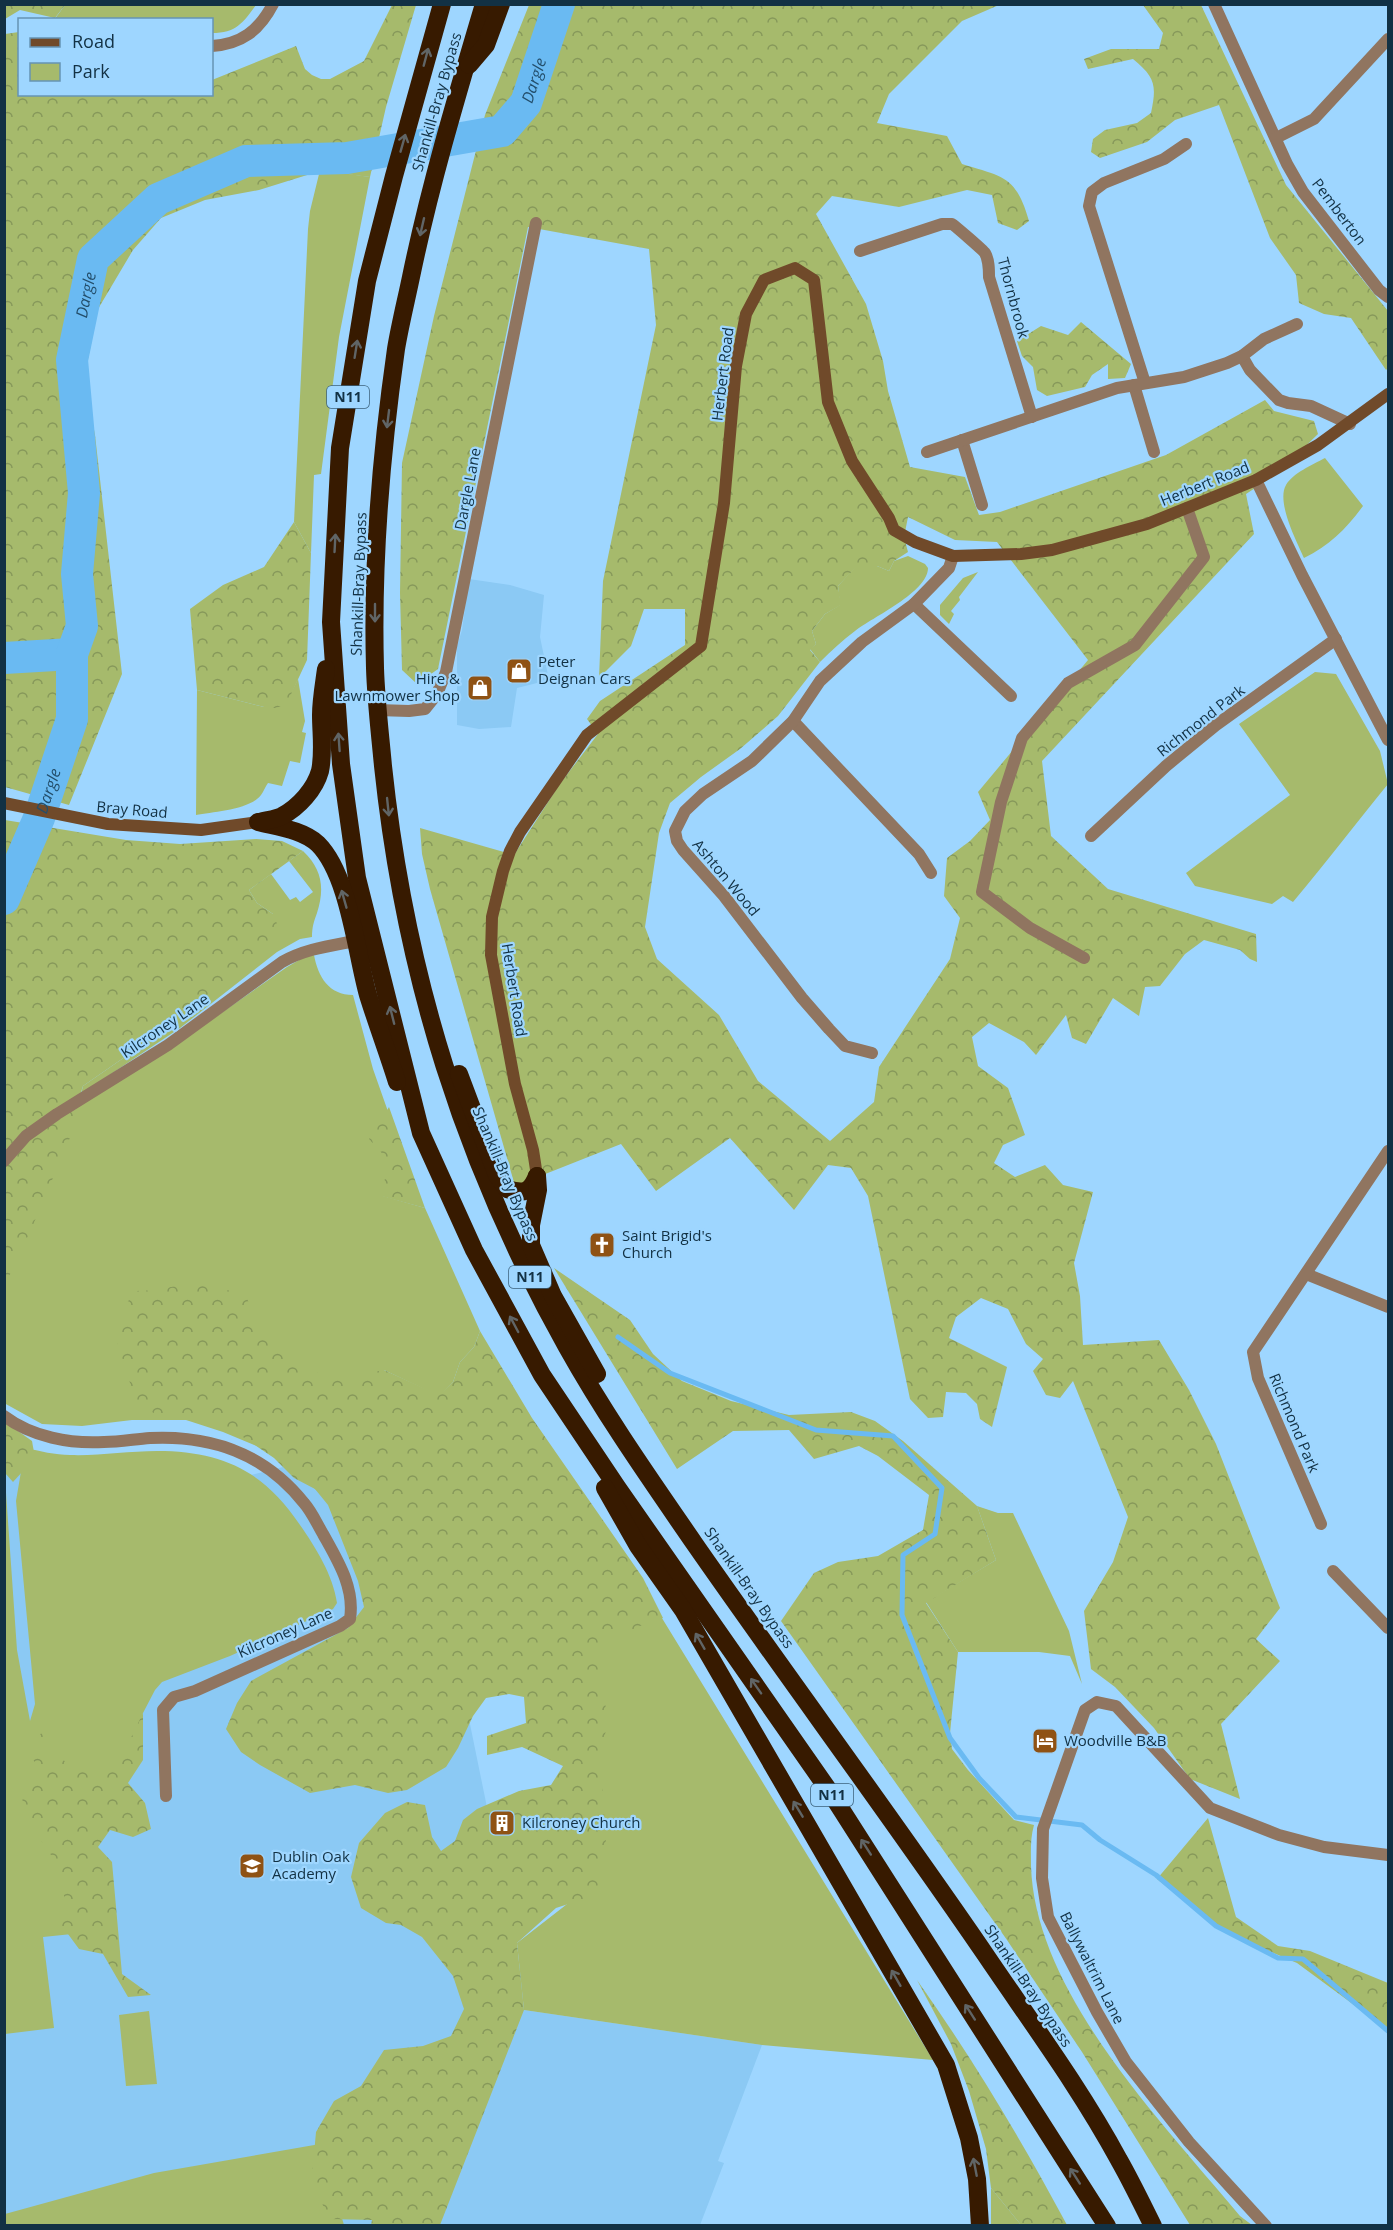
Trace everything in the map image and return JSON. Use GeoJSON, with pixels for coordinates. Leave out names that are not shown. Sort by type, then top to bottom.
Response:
{"type":"FeatureCollection","features":[{"type":"Feature","properties":{"kind":"highway","name":"Shankill-Bray Bypass"},"geometry":{"type":"LineString","coordinates":[[442,4],[367,281],[340,448],[331,622],[341,764],[357,878],[421,1133],[474,1250],[542,1375],[617,1487],[832,1795],[1107,2226]]}},
{"type":"Feature","properties":{"kind":"highway","name":"Shankill-Bray Bypass"},"geometry":{"type":"LineString","coordinates":[[484,4],[422,224],[397,345],[382,473],[375,590],[377,710],[395,857],[418,976],[457,1108],[503,1220],[527,1271],[568,1349],[613,1423],[693,1541],[950,1902],[1074,2085],[1118,2157],[1153,2226]]}},
{"type":"Feature","properties":{"kind":"highway","name":"N11"},"geometry":{"type":"LineString","coordinates":[[465,70],[486,45],[501,4]]}},
{"type":"Feature","properties":{"kind":"highway","name":"N11"},"geometry":{"type":"LineString","coordinates":[[258,822],[281,817],[293,809],[305,798],[320,770],[321,714],[331,622]]}},
{"type":"Feature","properties":{"kind":"highway","name":"N11"},"geometry":{"type":"LineString","coordinates":[[258,822],[300,833],[318,844],[330,859],[337,875],[368,994],[401,1094],[421,1133]]}},
{"type":"Feature","properties":{"kind":"highway","name":"N11"},"geometry":{"type":"LineString","coordinates":[[395,857],[406,881],[437,1007],[472,1113],[497,1174],[507,1189],[516,1192],[526,1192],[533,1188],[537,1176]]}},
{"type":"Feature","properties":{"kind":"highway","name":"N11"},"geometry":{"type":"LineString","coordinates":[[537,1176],[538,1190],[531,1225],[531,1245],[553,1296],[605,1390],[671,1489],[928,1852],[950,1902]]}},
{"type":"Feature","properties":{"kind":"highway","name":"N11"},"geometry":{"type":"LineString","coordinates":[[542,1375],[638,1546],[682,1610],[946,2065],[969,2138],[977,2179],[980,2226]]}},
{"type":"Feature","properties":{"kind":"street"},"geometry":{"type":"LineString","coordinates":[[213,46],[227,45],[246,38],[273,4]]}},
{"type":"Feature","properties":{"kind":"street","name":"Pemberton"},"geometry":{"type":"LineString","coordinates":[[1214,4],[1303,192],[1379,290],[1389,297]]}},
{"type":"Feature","properties":{"kind":"street"},"geometry":{"type":"LineString","coordinates":[[1276,138],[1314,119],[1389,39]]}},
{"type":"Feature","properties":{"kind":"street"},"geometry":{"type":"LineString","coordinates":[[1154,452],[1140,384],[1089,206],[1092,192],[1104,183],[1164,159],[1186,144]]}},
{"type":"Feature","properties":{"kind":"street","name":"Dargle Lane"},"geometry":{"type":"LineString","coordinates":[[377,710],[425,709],[437,694],[446,672],[536,223]]}},
{"type":"Feature","properties":{"kind":"street","name":"Thornbrook"},"geometry":{"type":"LineString","coordinates":[[860,251],[942,224],[951,224],[980,247],[988,263],[989,277],[1032,417]]}},
{"type":"Feature","properties":{"kind":"street","name":"Herbert Road"},"geometry":{"type":"LineString","coordinates":[[537,1176],[533,1150],[515,1084],[491,955],[492,916],[498,889],[510,851],[520,832],[587,735],[701,646],[724,503],[736,366],[746,314],[765,280],[795,268],[814,280],[828,402],[852,461],[889,518],[894,530],[915,542],[953,556],[1021,554],[1052,550],[1147,524],[1256,480],[1318,445],[1389,394]]}},
{"type":"Feature","properties":{"kind":"street"},"geometry":{"type":"LineString","coordinates":[[927,452],[1118,388],[1184,377],[1242,356],[1264,339],[1297,324]]}},
{"type":"Feature","properties":{"kind":"street"},"geometry":{"type":"LineString","coordinates":[[1242,356],[1250,370],[1279,400],[1311,406],[1350,424]]}},
{"type":"Feature","properties":{"kind":"street"},"geometry":{"type":"LineString","coordinates":[[962,440],[982,505]]}},
{"type":"Feature","properties":{"kind":"street"},"geometry":{"type":"LineString","coordinates":[[1256,480],[1389,740]]}},
{"type":"Feature","properties":{"kind":"street"},"geometry":{"type":"LineString","coordinates":[[1084,958],[1030,928],[982,892],[1001,802],[1022,738],[1068,683],[1135,645],[1204,557],[1187,508]]}},
{"type":"Feature","properties":{"kind":"street","name":"Ashton Wood"},"geometry":{"type":"LineString","coordinates":[[872,1053],[847,1047],[837,1038],[802,998],[724,896],[693,863],[677,841],[675,831],[685,811],[703,794],[752,760],[794,721],[820,681],[862,642],[914,604],[948,568],[953,556]]}},
{"type":"Feature","properties":{"kind":"street"},"geometry":{"type":"LineString","coordinates":[[914,604],[1011,696]]}},
{"type":"Feature","properties":{"kind":"street","name":"Richmond Park"},"geometry":{"type":"LineString","coordinates":[[1091,836],[1166,766],[1216,725],[1336,639]]}},
{"type":"Feature","properties":{"kind":"street"},"geometry":{"type":"LineString","coordinates":[[794,721],[911,845],[931,873]]}},
{"type":"Feature","properties":{"kind":"street","name":"Bray Road"},"geometry":{"type":"LineString","coordinates":[[4,803],[108,824],[201,830],[258,822]]}},
{"type":"Feature","properties":{"kind":"street","name":"Kilcroney Lane"},"geometry":{"type":"LineString","coordinates":[[4,1161],[26,1136],[49,1119],[168,1045],[282,962],[297,953],[355,941]]}},
{"type":"Feature","properties":{"kind":"street","name":"Richmond Park"},"geometry":{"type":"LineString","coordinates":[[1321,1524],[1258,1378],[1253,1352],[1389,1151]]}},
{"type":"Feature","properties":{"kind":"street"},"geometry":{"type":"LineString","coordinates":[[1306,1274],[1389,1307]]}},
{"type":"Feature","properties":{"kind":"street","name":"Kilcroney Lane"},"geometry":{"type":"LineString","coordinates":[[4,1416],[18,1426],[45,1437],[102,1443],[150,1438],[194,1439],[239,1450],[271,1470],[304,1503],[343,1569],[352,1606],[350,1619],[340,1626],[195,1691],[174,1697],[163,1710],[166,1796]]}},
{"type":"Feature","properties":{"kind":"street"},"geometry":{"type":"LineString","coordinates":[[1333,1571],[1389,1628]]}},
{"type":"Feature","properties":{"kind":"street","name":"Ballywaltrim Lane"},"geometry":{"type":"LineString","coordinates":[[1266,2226],[1189,2142],[1126,2062],[1096,2012],[1048,1917],[1042,1878],[1043,1829],[1060,1777],[1085,1710],[1097,1702],[1116,1706],[1210,1808],[1279,1835],[1313,1844],[1389,1855]]}},
{"type":"Feature","properties":{"kind":"shaded area"},"geometry":{"type":"Polygon","coordinates":[[[469,579],[510,585],[544,595],[540,637],[549,680],[517,688],[511,727],[479,729],[457,725],[457,646],[462,630],[469,579]]]}},
{"type":"Feature","properties":{"kind":"shaded area","name":"Dublin Oak Academy"},"geometry":{"type":"Polygon","coordinates":[[[411,1435],[521,1974],[524,2010],[762,2045],[718,2161],[724,2163],[700,2225],[5,2225],[5,1469],[239,1478],[411,1435]]]}},
{"type":"Feature","properties":{"kind":"green space"},"geometry":{"type":"Polygon","coordinates":[[[5,4],[65,5],[55,18],[20,10],[5,19],[5,4]]]}},
{"type":"Feature","properties":{"kind":"green space"},"geometry":{"type":"Polygon","coordinates":[[[65,5],[256,5],[238,26],[220,33],[213,33],[213,18],[55,18],[65,5]]]}},
{"type":"Feature","properties":{"kind":"green space"},"geometry":{"type":"Polygon","coordinates":[[[392,5],[416,5],[386,107],[370,177],[320,171],[259,190],[205,200],[161,218],[133,250],[98,309],[84,379],[95,435],[122,674],[69,805],[5,787],[5,34],[18,32],[18,96],[213,96],[213,80],[296,46],[305,69],[321,79],[330,79],[364,61],[392,5]]]}},
{"type":"Feature","properties":{"kind":"green space"},"geometry":{"type":"Polygon","coordinates":[[[529,5],[999,5],[962,21],[889,94],[877,123],[947,136],[962,164],[998,176],[1013,187],[1019,195],[1029,221],[1017,230],[998,223],[992,195],[967,190],[899,207],[832,196],[816,214],[866,304],[910,467],[965,477],[979,515],[1000,512],[1166,455],[1265,400],[1274,411],[1314,421],[1318,434],[1278,473],[1246,494],[1254,534],[1042,761],[1051,836],[1108,889],[1256,934],[1257,962],[1240,950],[1204,940],[1185,954],[1160,986],[1145,987],[1139,1016],[1113,998],[1086,1044],[1072,1038],[1066,1015],[1036,1055],[1024,1042],[989,1023],[972,1037],[978,1066],[1008,1088],[1025,1135],[1003,1145],[994,1163],[1015,1177],[1045,1165],[1063,1185],[1093,1192],[1074,1263],[1080,1296],[1083,1345],[1159,1340],[1189,1390],[1216,1444],[1280,1608],[1256,1639],[1280,1661],[1221,1724],[1240,1799],[1190,1779],[1154,1728],[1115,1687],[1091,1669],[1084,1611],[1113,1562],[1128,1517],[1073,1381],[1060,1398],[1046,1395],[1033,1371],[1043,1359],[1026,1344],[1008,1309],[981,1298],[956,1317],[949,1338],[1007,1367],[992,1427],[980,1419],[977,1404],[966,1393],[946,1392],[943,1417],[928,1418],[910,1399],[868,1196],[851,1168],[828,1165],[794,1210],[730,1138],[656,1191],[621,1144],[515,1186],[430,889],[422,854],[420,828],[514,855],[559,785],[598,734],[587,719],[600,701],[685,645],[685,609],[644,609],[631,646],[599,678],[603,581],[656,325],[649,249],[528,227],[438,669],[417,684],[402,670],[400,593],[402,463],[434,316],[485,115],[529,5]],[[908,517],[904,537],[908,552],[894,561],[889,571],[877,566],[857,566],[838,586],[841,605],[825,614],[812,631],[816,644],[810,650],[820,662],[778,716],[740,749],[670,803],[659,833],[645,927],[657,959],[719,1015],[758,1081],[830,1141],[874,1102],[879,1067],[950,959],[960,918],[944,896],[947,858],[970,841],[990,820],[978,792],[1088,660],[997,542],[955,540],[908,517]]]}},
{"type":"Feature","properties":{"kind":"green space"},"geometry":{"type":"Polygon","coordinates":[[[1143,5],[1201,5],[1286,185],[1388,311],[1388,368],[1386,370],[1351,318],[1324,314],[1299,303],[1296,275],[1270,238],[1219,105],[1175,120],[1147,142],[1100,158],[1091,152],[1093,139],[1105,130],[1137,123],[1151,113],[1154,95],[1152,82],[1146,71],[1133,59],[1088,69],[1084,59],[1111,49],[1159,49],[1163,33],[1143,5]]]}},
{"type":"Feature","properties":{"kind":"green space"},"geometry":{"type":"Polygon","coordinates":[[[320,170],[370,177],[339,337],[321,474],[314,475],[311,553],[294,522],[308,229],[320,170]]]}},
{"type":"Feature","properties":{"kind":"green space"},"geometry":{"type":"Polygon","coordinates":[[[1081,322],[1131,364],[1125,378],[1108,379],[1108,364],[1092,375],[1085,387],[1047,396],[1037,390],[1033,367],[1022,356],[1017,341],[1041,326],[1068,335],[1081,322]]]}},
{"type":"Feature","properties":{"kind":"green space"},"geometry":{"type":"Polygon","coordinates":[[[1325,458],[1363,506],[1337,536],[1304,558],[1285,511],[1284,492],[1286,485],[1293,477],[1325,458]]]}},
{"type":"Feature","properties":{"kind":"green space"},"geometry":{"type":"Polygon","coordinates":[[[294,522],[311,553],[307,660],[286,705],[275,708],[264,707],[197,690],[190,609],[223,585],[264,567],[294,522]]]}},
{"type":"Feature","properties":{"kind":"green space"},"geometry":{"type":"Polygon","coordinates":[[[908,556],[925,564],[928,568],[926,577],[919,586],[910,595],[855,631],[820,662],[810,649],[816,644],[812,631],[825,614],[840,605],[838,586],[857,565],[877,566],[889,571],[894,561],[908,556]]]}},
{"type":"Feature","properties":{"kind":"green space"},"geometry":{"type":"Polygon","coordinates":[[[978,572],[951,611],[954,614],[949,624],[940,615],[940,605],[963,578],[978,572]]]}},
{"type":"Feature","properties":{"kind":"green space"},"geometry":{"type":"Polygon","coordinates":[[[1315,672],[1336,674],[1380,751],[1388,784],[1293,902],[1283,896],[1272,904],[1195,886],[1186,873],[1290,795],[1239,724],[1315,672]]]}},
{"type":"Feature","properties":{"kind":"green space"},"geometry":{"type":"Polygon","coordinates":[[[298,679],[305,721],[302,732],[306,733],[300,763],[290,761],[282,786],[268,783],[261,795],[249,804],[231,810],[196,815],[197,690],[271,707],[286,700],[298,679]]]}},
{"type":"Feature","properties":{"kind":"green space"},"geometry":{"type":"Polygon","coordinates":[[[5,820],[126,840],[180,844],[256,839],[282,841],[303,851],[249,890],[257,903],[273,914],[280,931],[270,946],[206,1000],[173,1016],[158,1034],[83,1086],[76,1108],[72,1133],[5,1285],[5,820]]]}},
{"type":"Feature","properties":{"kind":"green space"},"geometry":{"type":"Polygon","coordinates":[[[303,851],[318,872],[321,887],[312,937],[300,939],[277,952],[180,1028],[81,1094],[83,1086],[158,1034],[173,1016],[206,1000],[273,914],[257,903],[249,890],[271,874],[290,900],[296,897],[300,902],[313,892],[289,861],[303,851]]]}},
{"type":"Feature","properties":{"kind":"green space"},"geometry":{"type":"Polygon","coordinates":[[[314,955],[318,971],[326,983],[337,992],[353,995],[373,1069],[397,1137],[383,1196],[425,1208],[480,1331],[474,1347],[460,1362],[453,1382],[439,1396],[384,1370],[334,1506],[276,1454],[223,1432],[186,1420],[132,1420],[82,1426],[42,1424],[4,1403],[4,1267],[76,1108],[194,1032],[287,967],[306,956],[314,955]]]}},
{"type":"Feature","properties":{"kind":"green space"},"geometry":{"type":"Polygon","coordinates":[[[389,1107],[425,1208],[381,1196],[389,1161],[369,1139],[389,1107]]]}},
{"type":"Feature","properties":{"kind":"green space"},"geometry":{"type":"Polygon","coordinates":[[[554,1268],[630,1320],[653,1354],[682,1381],[731,1401],[789,1415],[851,1412],[875,1421],[903,1441],[977,1506],[996,1560],[926,1603],[958,1652],[950,1733],[952,1749],[1014,1820],[1034,1825],[1031,1840],[1031,1866],[1038,1914],[1054,1961],[1078,2008],[1108,2053],[1175,2140],[1240,2216],[1252,2225],[1190,2225],[1082,2052],[1007,1940],[781,1621],[814,1573],[838,1562],[878,1556],[923,1530],[929,1495],[878,1456],[859,1446],[814,1459],[789,1430],[733,1431],[677,1469],[554,1268]]]}},
{"type":"Feature","properties":{"kind":"green space"},"geometry":{"type":"Polygon","coordinates":[[[199,1281],[246,1296],[262,1335],[296,1356],[319,1374],[357,1375],[384,1370],[439,1395],[453,1382],[460,1362],[474,1347],[480,1331],[532,1418],[643,1578],[663,1618],[637,1627],[602,1647],[601,1678],[608,1721],[600,1757],[606,1840],[596,1895],[556,1908],[517,1943],[524,2010],[440,2225],[371,2225],[372,2220],[328,2219],[312,2176],[316,2132],[334,2101],[361,2086],[384,2050],[423,2046],[451,2036],[464,2009],[453,1976],[422,1937],[401,1925],[386,1923],[361,1908],[351,1877],[359,1843],[385,1813],[407,1802],[425,1805],[432,1837],[441,1851],[455,1841],[463,1820],[477,1809],[519,1791],[551,1785],[563,1766],[522,1747],[487,1755],[487,1736],[526,1723],[524,1697],[509,1694],[486,1698],[473,1716],[446,1767],[407,1790],[388,1793],[355,1785],[310,1793],[241,1752],[226,1729],[237,1703],[251,1681],[348,1628],[364,1607],[358,1581],[328,1505],[315,1489],[294,1478],[274,1458],[231,1429],[199,1419],[156,1415],[137,1400],[115,1335],[119,1313],[136,1291],[157,1290],[199,1281]]]}},
{"type":"Feature","properties":{"kind":"green space"},"geometry":{"type":"Polygon","coordinates":[[[4,1421],[32,1441],[35,1458],[13,1482],[5,1473],[4,1421]]]}},
{"type":"Feature","properties":{"kind":"green space"},"geometry":{"type":"Polygon","coordinates":[[[25,1448],[70,1455],[146,1451],[180,1452],[221,1460],[239,1468],[272,1491],[300,1525],[328,1572],[337,1603],[333,1609],[230,1656],[162,1682],[155,1690],[143,1713],[132,1751],[91,1781],[72,1934],[43,1937],[54,2028],[5,2034],[4,1464],[17,1650],[30,1721],[35,1704],[16,1501],[25,1448]]]}},
{"type":"Feature","properties":{"kind":"green space"},"geometry":{"type":"Polygon","coordinates":[[[977,1506],[998,1513],[1013,1513],[1069,1631],[1082,1684],[1070,1656],[1039,1652],[958,1652],[926,1602],[996,1560],[977,1506]]]}},
{"type":"Feature","properties":{"kind":"green space"},"geometry":{"type":"Polygon","coordinates":[[[657,1610],[933,2060],[762,2045],[524,2010],[517,1943],[580,1894],[574,1642],[657,1610]]]}},
{"type":"Feature","properties":{"kind":"green space"},"geometry":{"type":"Polygon","coordinates":[[[143,1713],[143,1760],[128,1783],[145,1803],[151,1829],[133,1837],[110,1830],[98,1847],[112,1862],[122,1974],[151,1995],[128,1997],[103,1954],[79,1949],[57,1919],[65,1900],[59,1873],[50,1853],[22,1814],[23,1788],[41,1777],[25,1741],[62,1724],[43,1749],[90,1775],[124,1752],[143,1713]]]}},
{"type":"Feature","properties":{"kind":"green space"},"geometry":{"type":"Polygon","coordinates":[[[1208,1818],[1236,1917],[1278,1946],[1310,1951],[1388,1983],[1388,2030],[1297,1963],[1224,1932],[1157,1879],[1208,1818]]]}},
{"type":"Feature","properties":{"kind":"green space"},"geometry":{"type":"Polygon","coordinates":[[[917,1980],[996,2101],[1067,2225],[1021,2225],[991,2188],[986,2149],[969,2091],[951,2044],[917,1980]]]}},
{"type":"Feature","properties":{"kind":"green space"},"geometry":{"type":"Polygon","coordinates":[[[149,2011],[157,2084],[126,2086],[119,2015],[149,2011]]]}},
{"type":"Feature","properties":{"kind":"green space"},"geometry":{"type":"Polygon","coordinates":[[[320,2144],[344,2225],[5,2226],[5,2214],[154,2173],[320,2144]]]}},
{"type":"Feature","properties":{"kind":"green space"},"geometry":{"type":"Polygon","coordinates":[[[991,2188],[1021,2225],[991,2226],[991,2188]]]}},
{"type":"Feature","properties":{"kind":"waterway","name":"Dargle"},"geometry":{"type":"LineString","coordinates":[[4,899],[39,818],[72,719],[72,654],[82,626],[77,574],[84,493],[72,360],[93,259],[158,199],[246,161],[347,158],[502,131],[526,103],[559,4]]}},
{"type":"Feature","properties":{"kind":"waterway"},"geometry":{"type":"LineString","coordinates":[[4,658],[72,654]]}},
{"type":"Feature","properties":{"kind":"waterway"},"geometry":{"type":"LineString","coordinates":[[618,1337],[670,1373],[816,1430],[893,1436],[942,1488],[935,1534],[903,1555],[902,1615],[950,1738],[979,1778],[1016,1817],[1082,1825],[1100,1840],[1156,1875],[1216,1926],[1278,1958],[1303,1959],[1388,2031]]}},
{"type":"Feature","properties":{"kind":"place","name":"Peter Deignan Cars"},"geometry":{"type":"Point","coordinates":[519,671]}},
{"type":"Feature","properties":{"kind":"place","name":"Hire & Lawnmower Shop"},"geometry":{"type":"Point","coordinates":[480,688]}},
{"type":"Feature","properties":{"kind":"place","name":"Saint Brigid's Church"},"geometry":{"type":"Point","coordinates":[602,1245]}},
{"type":"Feature","properties":{"kind":"place","name":"Woodville B&B"},"geometry":{"type":"Point","coordinates":[1045,1741]}},
{"type":"Feature","properties":{"kind":"place","name":"Kilcroney Church"},"geometry":{"type":"Point","coordinates":[502,1823]}},
{"type":"Feature","properties":{"kind":"place","name":"Dublin Oak Academy"},"geometry":{"type":"Point","coordinates":[252,1866]}}]}
